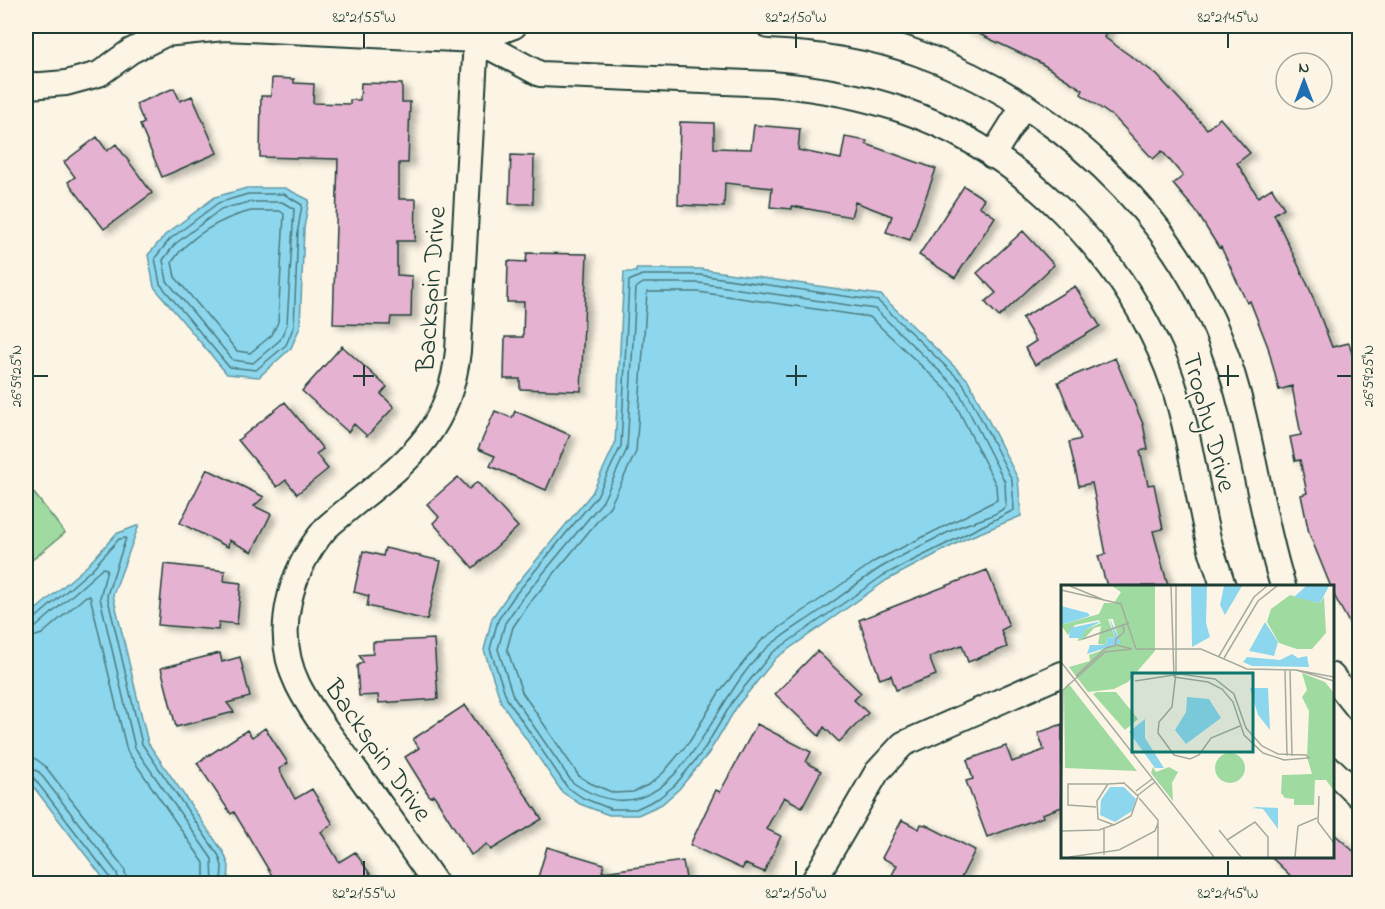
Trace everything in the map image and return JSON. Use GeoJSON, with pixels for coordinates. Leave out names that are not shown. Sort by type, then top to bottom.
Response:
{"type":"FeatureCollection","features":[{"type":"Feature","properties":{"kind":"street","name":"Trophy Drive"},"geometry":{"type":"LineString","coordinates":[[29,86],[89,78],[106,70],[149,41],[185,30],[224,28],[475,30],[514,26]]}},
{"type":"Feature","properties":{"kind":"street","name":"Trophy Drive"},"geometry":{"type":"LineString","coordinates":[[769,26],[834,32],[919,53],[976,78],[1024,105],[1072,140],[1127,192],[1168,243],[1196,288],[1222,343],[1240,396],[1266,529],[1283,585]]}},
{"type":"Feature","properties":{"kind":"street","name":"Trophy Drive"},"geometry":{"type":"LineString","coordinates":[[475,30],[540,74],[772,84],[873,100],[938,125],[992,156],[1032,184],[1077,226],[1116,274],[1152,334],[1179,402],[1208,536],[1223,585]]}},
{"type":"Feature","properties":{"kind":"street","name":"Backspin Drive"},"geometry":{"type":"LineString","coordinates":[[436,884],[306,701],[291,666],[287,614],[297,572],[315,540],[424,442],[441,417],[452,392],[458,351],[475,30]]}},
{"type":"Feature","properties":{"kind":"street"},"geometry":{"type":"LineString","coordinates":[[992,156],[1024,105]]}},
{"type":"Feature","properties":{"kind":"street"},"geometry":{"type":"LineString","coordinates":[[812,884],[877,772],[903,744],[1061,674]]}},
{"type":"Feature","properties":{"kind":"street"},"geometry":{"type":"LineString","coordinates":[[1334,679],[1359,711]]}},
{"type":"Feature","properties":{"kind":"street"},"geometry":{"type":"LineString","coordinates":[[1334,772],[1359,797]]}},
{"type":"Feature","properties":{"kind":"green space"},"geometry":{"type":"Polygon","coordinates":[[[26,483],[65,533],[26,565],[26,483]]]}},
{"type":"Feature","properties":{"kind":"water"},"geometry":{"type":"Polygon","coordinates":[[[247,188],[285,188],[309,200],[304,228],[300,327],[291,348],[259,377],[227,374],[154,287],[148,255],[165,235],[215,197],[247,188]]]}},
{"type":"Feature","properties":{"kind":"water"},"geometry":{"type":"Polygon","coordinates":[[[636,269],[700,269],[881,295],[968,380],[1018,479],[1021,516],[965,539],[887,580],[776,658],[738,705],[708,754],[679,789],[662,804],[638,815],[609,815],[580,804],[562,792],[501,702],[484,650],[492,618],[510,592],[592,493],[615,444],[624,272],[636,272],[636,269]]]}},
{"type":"Feature","properties":{"kind":"water"},"geometry":{"type":"Polygon","coordinates":[[[139,525],[113,595],[148,743],[224,853],[229,866],[228,883],[107,883],[26,777],[26,618],[87,566],[116,534],[139,525]]]}},
{"type":"Feature","properties":{"kind":"building"},"geometry":{"type":"Polygon","coordinates":[[[962,26],[1111,26],[1104,37],[1156,74],[1207,129],[1220,118],[1250,153],[1237,163],[1258,197],[1272,188],[1284,208],[1274,214],[1310,290],[1332,347],[1349,343],[1356,368],[1359,367],[1359,641],[1335,597],[1334,585],[1330,585],[1309,533],[1301,495],[1307,493],[1300,460],[1295,461],[1290,437],[1301,435],[1292,386],[1279,390],[1268,347],[1250,301],[1247,303],[1221,247],[1219,248],[1196,211],[1173,184],[1183,176],[1162,151],[1153,159],[1116,119],[1081,94],[1083,90],[1039,62],[962,26]]]}},
{"type":"Feature","properties":{"kind":"building"},"geometry":{"type":"Polygon","coordinates":[[[272,78],[294,79],[294,83],[314,84],[313,103],[350,104],[350,100],[360,100],[361,83],[402,84],[402,102],[410,102],[408,163],[399,163],[399,199],[416,199],[415,241],[397,241],[397,275],[412,276],[411,317],[391,317],[390,325],[333,324],[338,159],[260,157],[261,96],[271,96],[272,78]]]}},
{"type":"Feature","properties":{"kind":"building"},"geometry":{"type":"Polygon","coordinates":[[[174,88],[180,101],[192,96],[217,153],[162,177],[140,125],[144,123],[136,104],[174,88]]]}},
{"type":"Feature","properties":{"kind":"building"},"geometry":{"type":"Polygon","coordinates":[[[680,122],[714,123],[714,148],[751,149],[754,125],[800,129],[798,150],[841,159],[845,137],[867,141],[866,144],[936,169],[910,240],[886,232],[892,216],[855,202],[851,217],[792,206],[792,209],[770,207],[772,188],[725,183],[724,207],[678,205],[680,122]]]}},
{"type":"Feature","properties":{"kind":"building"},"geometry":{"type":"Polygon","coordinates":[[[97,137],[107,151],[116,144],[152,193],[104,229],[68,182],[75,177],[64,162],[97,137]]]}},
{"type":"Feature","properties":{"kind":"building"},"geometry":{"type":"Polygon","coordinates":[[[511,155],[534,156],[533,204],[509,204],[511,155]]]}},
{"type":"Feature","properties":{"kind":"building"},"geometry":{"type":"Polygon","coordinates":[[[964,186],[984,199],[979,206],[995,217],[955,278],[919,255],[964,186]]]}},
{"type":"Feature","properties":{"kind":"building"},"geometry":{"type":"Polygon","coordinates":[[[1023,231],[1054,265],[999,317],[985,302],[996,293],[977,273],[1023,231]]]}},
{"type":"Feature","properties":{"kind":"building"},"geometry":{"type":"Polygon","coordinates":[[[527,253],[587,254],[581,391],[520,389],[520,379],[504,379],[505,337],[523,337],[524,302],[507,302],[508,261],[526,262],[527,253]]]}},
{"type":"Feature","properties":{"kind":"building"},"geometry":{"type":"Polygon","coordinates":[[[1075,286],[1100,326],[1035,365],[1025,348],[1036,341],[1022,318],[1075,286]]]}},
{"type":"Feature","properties":{"kind":"building"},"geometry":{"type":"Polygon","coordinates":[[[342,346],[387,387],[381,394],[394,407],[367,436],[354,424],[348,432],[302,391],[342,346]]]}},
{"type":"Feature","properties":{"kind":"building"},"geometry":{"type":"Polygon","coordinates":[[[1115,358],[1143,424],[1148,449],[1140,451],[1148,485],[1154,484],[1163,529],[1153,531],[1168,585],[1107,585],[1098,556],[1106,554],[1092,483],[1079,486],[1069,442],[1081,439],[1058,382],[1115,358]]]}},
{"type":"Feature","properties":{"kind":"building"},"geometry":{"type":"Polygon","coordinates":[[[285,402],[323,449],[316,454],[328,469],[297,494],[286,480],[277,487],[238,440],[285,402]]]}},
{"type":"Feature","properties":{"kind":"building"},"geometry":{"type":"Polygon","coordinates":[[[495,411],[512,418],[515,411],[570,435],[546,490],[490,466],[495,456],[478,449],[495,411]]]}},
{"type":"Feature","properties":{"kind":"building"},"geometry":{"type":"Polygon","coordinates":[[[207,469],[264,497],[254,506],[271,514],[252,552],[229,540],[228,547],[180,523],[207,469]]]}},
{"type":"Feature","properties":{"kind":"building"},"geometry":{"type":"Polygon","coordinates":[[[458,477],[469,489],[477,482],[518,527],[473,568],[433,523],[439,517],[427,504],[458,477]]]}},
{"type":"Feature","properties":{"kind":"building"},"geometry":{"type":"Polygon","coordinates":[[[385,548],[441,561],[427,620],[367,606],[369,596],[354,592],[363,551],[383,556],[385,548]]]}},
{"type":"Feature","properties":{"kind":"building"},"geometry":{"type":"Polygon","coordinates":[[[164,564],[225,571],[224,581],[241,583],[237,624],[219,622],[218,630],[158,625],[164,564]]]}},
{"type":"Feature","properties":{"kind":"building"},"geometry":{"type":"Polygon","coordinates":[[[987,570],[1009,626],[1001,630],[1007,647],[968,662],[962,645],[929,657],[936,675],[896,690],[891,675],[880,679],[859,620],[987,570]]]}},
{"type":"Feature","properties":{"kind":"building"},"geometry":{"type":"Polygon","coordinates":[[[434,639],[438,699],[379,703],[378,695],[359,696],[357,666],[363,662],[359,655],[373,654],[373,642],[434,639]]]}},
{"type":"Feature","properties":{"kind":"building"},"geometry":{"type":"Polygon","coordinates":[[[817,651],[861,693],[854,700],[868,713],[839,742],[824,727],[819,736],[775,694],[817,651]]]}},
{"type":"Feature","properties":{"kind":"building"},"geometry":{"type":"Polygon","coordinates":[[[220,653],[222,662],[240,657],[250,697],[227,703],[234,712],[176,727],[161,668],[220,653]]]}},
{"type":"Feature","properties":{"kind":"building"},"geometry":{"type":"Polygon","coordinates":[[[465,705],[542,819],[491,850],[487,844],[471,855],[434,795],[430,797],[405,757],[419,748],[413,739],[465,705]]]}},
{"type":"Feature","properties":{"kind":"building"},"geometry":{"type":"Polygon","coordinates":[[[757,724],[811,752],[806,762],[821,771],[802,807],[784,797],[766,829],[781,836],[764,872],[745,864],[742,869],[690,845],[716,790],[720,792],[757,724]]]}},
{"type":"Feature","properties":{"kind":"building"},"geometry":{"type":"Polygon","coordinates":[[[1061,724],[1061,807],[1042,814],[1043,817],[987,837],[966,781],[973,779],[967,760],[1006,746],[1012,762],[1044,750],[1038,733],[1061,724]]]}},
{"type":"Feature","properties":{"kind":"building"},"geometry":{"type":"Polygon","coordinates":[[[265,728],[288,763],[279,769],[295,799],[312,789],[333,824],[321,832],[339,862],[355,852],[377,884],[277,884],[234,812],[231,814],[197,763],[247,730],[252,737],[265,728]]]}},
{"type":"Feature","properties":{"kind":"building"},"geometry":{"type":"Polygon","coordinates":[[[902,820],[919,829],[921,824],[926,825],[975,850],[958,884],[908,884],[892,875],[897,865],[882,858],[902,820]]]}},
{"type":"Feature","properties":{"kind":"building"},"geometry":{"type":"Polygon","coordinates":[[[1334,834],[1359,856],[1359,884],[1299,884],[1272,858],[1334,858],[1334,834]]]}},
{"type":"Feature","properties":{"kind":"building"},"geometry":{"type":"Polygon","coordinates":[[[547,847],[604,864],[602,872],[683,861],[687,884],[536,884],[547,847]]]}}]}
